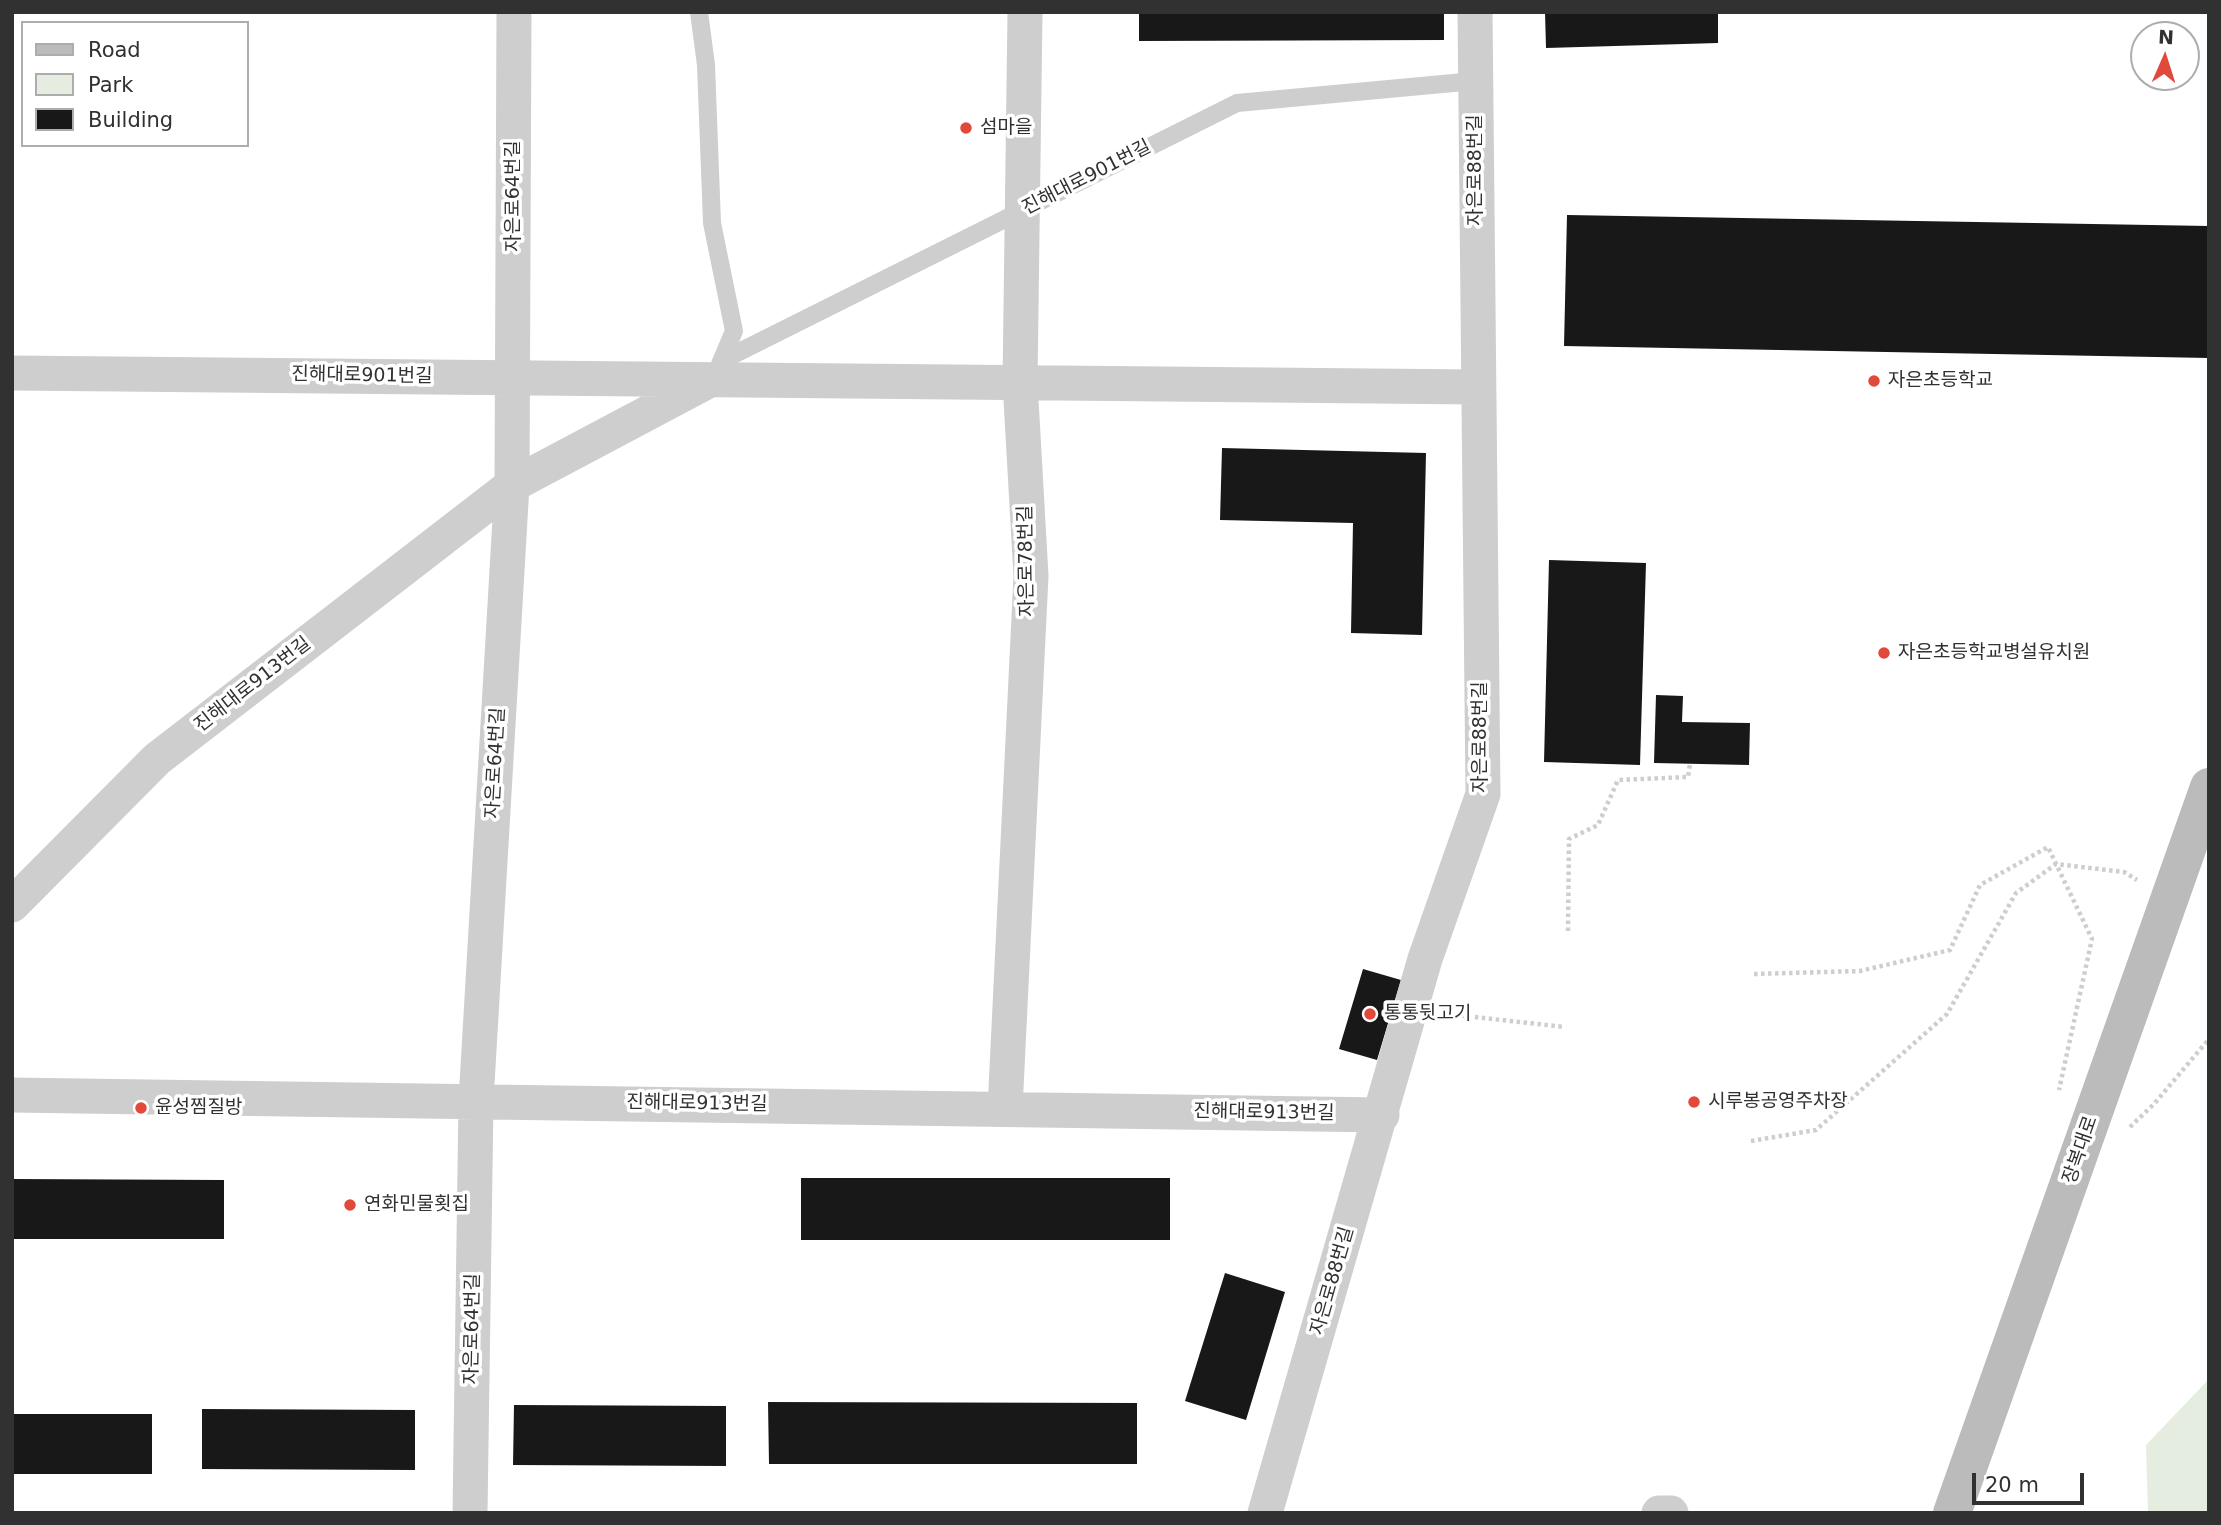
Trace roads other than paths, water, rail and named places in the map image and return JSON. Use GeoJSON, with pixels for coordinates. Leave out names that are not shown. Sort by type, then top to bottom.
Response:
{"type":"FeatureCollection","features":[{"type":"Feature","properties":{"kind":"street","name":"자은로64번길"},"geometry":{"type":"LineString","coordinates":[[470,1513],[476,1101],[513,485],[514,12]]}},
{"type":"Feature","properties":{"kind":"street","name":"자은로78번길"},"geometry":{"type":"LineString","coordinates":[[1005,1109],[1031,576],[1020,382],[1025,12]]}},
{"type":"Feature","properties":{"kind":"street","name":"자은로88번길"},"geometry":{"type":"LineString","coordinates":[[1265,1513],[1425,959],[1483,794],[1475,12]]}},
{"type":"Feature","properties":{"kind":"street","name":"진해대로901번길"},"geometry":{"type":"LineString","coordinates":[[12,373],[514,378],[717,370],[1020,382],[1477,387]]}},
{"type":"Feature","properties":{"kind":"street","name":"진해대로913번길"},"geometry":{"type":"LineString","coordinates":[[12,905],[158,759],[513,485],[717,370]]}},
{"type":"Feature","properties":{"kind":"street","name":"장복대로"},"geometry":{"type":"LineString","coordinates":[[1952,1513],[2209,787]]}},
{"type":"Feature","properties":{"kind":"street","name":"진해대로913번길"},"geometry":{"type":"LineString","coordinates":[[12,1094],[1382,1115]]}},
{"type":"Feature","properties":{"kind":"street"},"geometry":{"type":"LineString","coordinates":[[1659,1513],[1671,1513]]}},
{"type":"Feature","properties":{"kind":"lane"},"geometry":{"type":"LineString","coordinates":[[699,12],[706,65],[712,223],[734,331],[717,370]]}},
{"type":"Feature","properties":{"kind":"lane","name":"진해대로901번길"},"geometry":{"type":"LineString","coordinates":[[717,370],[1022,210],[1237,103],[1475,81]]}},
{"type":"Feature","properties":{"kind":"place","name":"섬마을"},"geometry":{"type":"Point","coordinates":[966,128]}},
{"type":"Feature","properties":{"kind":"place","name":"자은초등학교"},"geometry":{"type":"Point","coordinates":[1874,381]}},
{"type":"Feature","properties":{"kind":"place","name":"자은초등학교병설유치원"},"geometry":{"type":"Point","coordinates":[1884,653]}},
{"type":"Feature","properties":{"kind":"place","name":"통통뒷고기"},"geometry":{"type":"Point","coordinates":[1370,1014]}},
{"type":"Feature","properties":{"kind":"place","name":"시루봉공영주차장"},"geometry":{"type":"Point","coordinates":[1694,1102]}},
{"type":"Feature","properties":{"kind":"place","name":"윤성찜질방"},"geometry":{"type":"Point","coordinates":[141,1108]}},
{"type":"Feature","properties":{"kind":"place","name":"연화민물횟집"},"geometry":{"type":"Point","coordinates":[350,1205]}}]}
